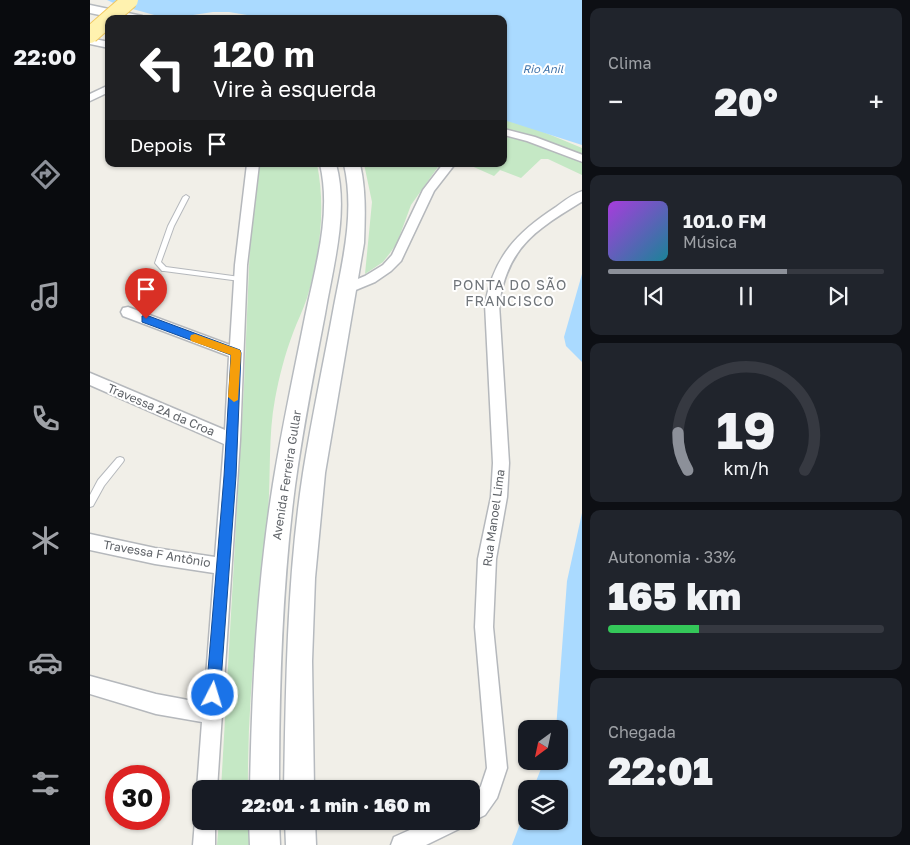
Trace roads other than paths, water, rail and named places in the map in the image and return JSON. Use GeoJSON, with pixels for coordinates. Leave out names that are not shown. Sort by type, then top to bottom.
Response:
{"type":"FeatureCollection","features":[{"type":"Feature","properties":{"kind":"main road"},"geometry":{"type":"LineString","coordinates":[[112,15],[130,0]]}},
{"type":"Feature","properties":{"kind":"main road"},"geometry":{"type":"LineString","coordinates":[[121,15],[138,0]]}},
{"type":"Feature","properties":{"kind":"main road"},"geometry":{"type":"LineString","coordinates":[[90,9],[119,15]]}},
{"type":"Feature","properties":{"kind":"main road"},"geometry":{"type":"LineString","coordinates":[[90,34],[105,21]]}},
{"type":"Feature","properties":{"kind":"main road"},"geometry":{"type":"LineString","coordinates":[[90,22],[105,25]]}},
{"type":"Feature","properties":{"kind":"main road"},"geometry":{"type":"LineString","coordinates":[[90,42],[105,29]]}},
{"type":"Feature","properties":{"kind":"main road","name":"Avenida Ferreira Gullar"},"geometry":{"type":"LineString","coordinates":[[264,780],[266,676],[271,591],[287,461],[331,225],[332,200],[328,167]]}},
{"type":"Feature","properties":{"kind":"main road","name":"Avenida Ferreira Gullar"},"geometry":{"type":"LineString","coordinates":[[299,780],[299,662],[304,569],[314,473],[355,243],[357,206],[353,167]]}},
{"type":"Feature","properties":{"kind":"main road"},"geometry":{"type":"LineString","coordinates":[[264,830],[264,845]]}},
{"type":"Feature","properties":{"kind":"main road"},"geometry":{"type":"LineString","coordinates":[[301,830],[302,845]]}},
{"type":"Feature","properties":{"kind":"street"},"geometry":{"type":"LineString","coordinates":[[90,42],[105,44]]}},
{"type":"Feature","properties":{"kind":"street"},"geometry":{"type":"LineString","coordinates":[[90,98],[105,90]]}},
{"type":"Feature","properties":{"kind":"street"},"geometry":{"type":"LineString","coordinates":[[507,133],[531,139],[582,159]]}},
{"type":"Feature","properties":{"kind":"street"},"geometry":{"type":"LineString","coordinates":[[208,780],[224,566],[240,279],[253,167]]}},
{"type":"Feature","properties":{"kind":"street"},"geometry":{"type":"LineString","coordinates":[[346,289],[370,279],[387,268],[397,258],[429,190],[447,167]]}},
{"type":"Feature","properties":{"kind":"street","name":"Rua Manoel Lima"},"geometry":{"type":"LineString","coordinates":[[480,805],[490,791],[497,768],[484,627],[487,559],[499,497],[501,464],[492,304],[493,286],[504,262],[520,239],[537,223],[582,195]]}},
{"type":"Feature","properties":{"kind":"street"},"geometry":{"type":"LineString","coordinates":[[128,312],[236,353]]}},
{"type":"Feature","properties":{"kind":"street","name":"Travessa 2A da Croa"},"geometry":{"type":"LineString","coordinates":[[90,379],[232,440]]}},
{"type":"Feature","properties":{"kind":"street","name":"Travessa F Antônio"},"geometry":{"type":"LineString","coordinates":[[90,542],[155,556],[224,566]]}},
{"type":"Feature","properties":{"kind":"street"},"geometry":{"type":"LineString","coordinates":[[90,685],[156,704],[212,714]]}},
{"type":"Feature","properties":{"kind":"street"},"geometry":{"type":"LineString","coordinates":[[204,845],[205,830]]}},
{"type":"Feature","properties":{"kind":"street"},"geometry":{"type":"LineString","coordinates":[[402,845],[434,830]]}},
{"type":"Feature","properties":{"kind":"lane"},"geometry":{"type":"LineString","coordinates":[[186,197],[171,226],[158,263],[164,269],[240,279]]}},
{"type":"Feature","properties":{"kind":"lane"},"geometry":{"type":"LineString","coordinates":[[90,503],[101,483],[120,460]]}},
{"type":"Feature","properties":{"kind":"water","name":"Rio Anil"},"geometry":{"type":"Polygon","coordinates":[[[107,0],[582,0],[582,145],[507,121],[507,15],[247,15],[213,12],[193,15],[154,15],[107,0]]]}},
{"type":"Feature","properties":{"kind":"water"},"geometry":{"type":"Polygon","coordinates":[[[582,274],[582,362],[566,346],[564,337],[582,274]]]}},
{"type":"Feature","properties":{"kind":"water"},"geometry":{"type":"Polygon","coordinates":[[[582,513],[582,845],[512,845],[518,829],[568,830],[568,780],[537,780],[540,770],[568,770],[568,720],[557,720],[567,581],[582,513]]]}},
{"type":"Feature","properties":{"kind":"district","name":"PONTA DO SÃO FRANCISCO"},"geometry":{"type":"Point","coordinates":[510,294]}}]}
